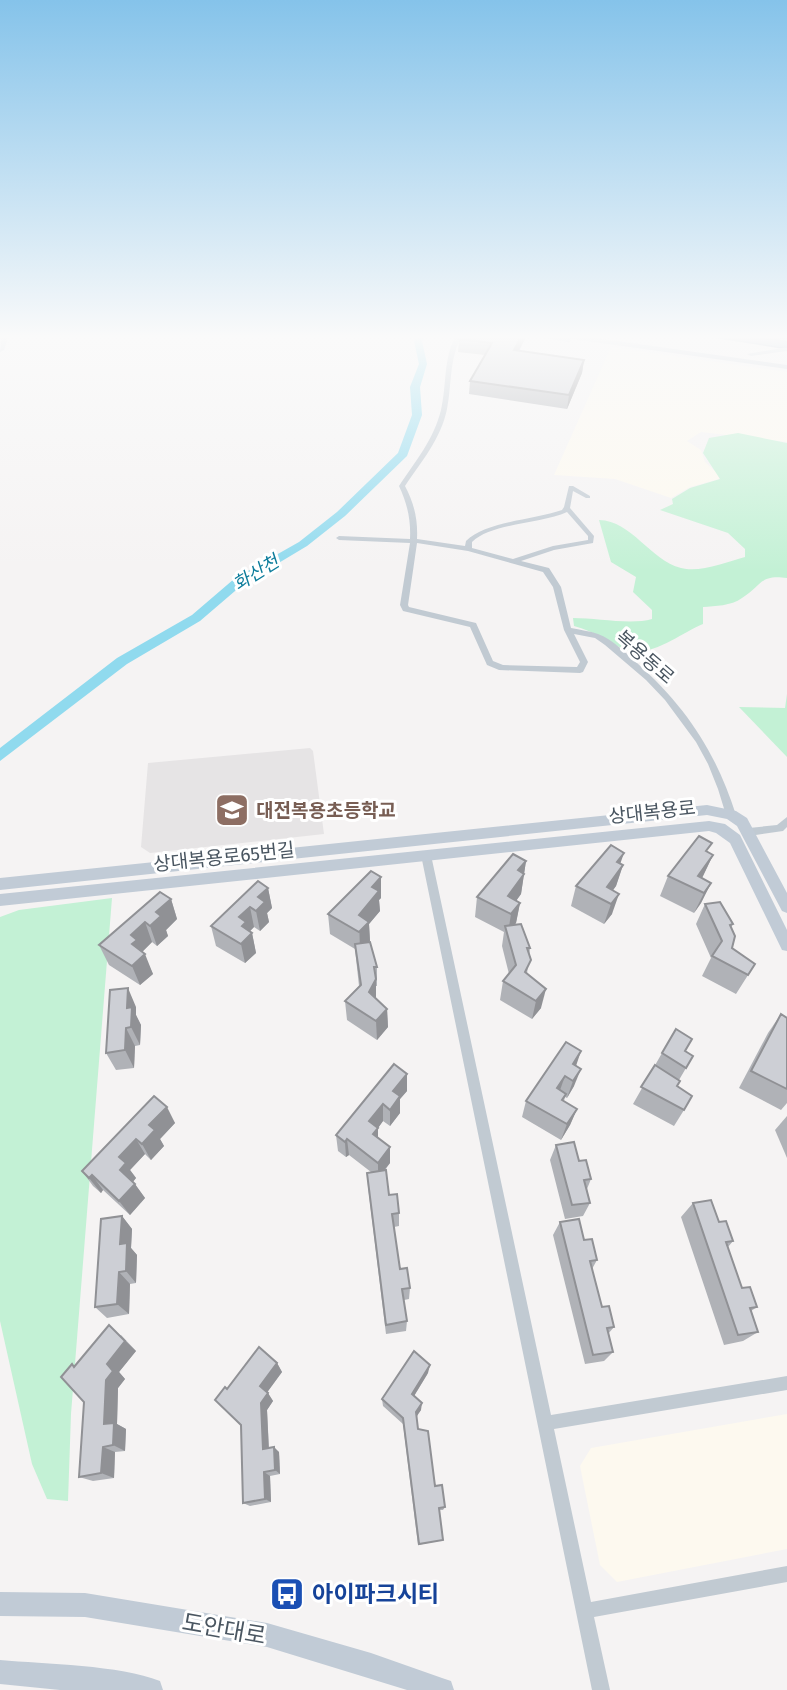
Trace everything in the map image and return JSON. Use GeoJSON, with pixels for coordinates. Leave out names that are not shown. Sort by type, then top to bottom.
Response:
{"type":"FeatureCollection","features":[{"type":"Feature","properties":{"kind":"street"},"geometry":{"type":"LineString","coordinates":[[339,538],[416,540],[469,549],[537,566],[550,574],[558,587],[568,630],[584,662],[580,670],[494,666],[473,625],[406,609],[405,596],[416,540],[411,502],[402,486],[419,462],[442,414]]}},
{"type":"Feature","properties":{"kind":"street"},"geometry":{"type":"LineString","coordinates":[[567,508],[571,487],[588,497]]}},
{"type":"Feature","properties":{"kind":"street"},"geometry":{"type":"LineString","coordinates":[[469,549],[468,542],[477,533],[536,522],[567,508]]}},
{"type":"Feature","properties":{"kind":"street"},"geometry":{"type":"LineString","coordinates":[[513,561],[553,548],[591,542],[591,536],[567,508]]}},
{"type":"Feature","properties":{"kind":"street","name":"복용동로"},"geometry":{"type":"LineString","coordinates":[[568,630],[597,636],[608,643],[677,707],[706,750],[731,815]]}},
{"type":"Feature","properties":{"kind":"street","name":"상대복용로"},"geometry":{"type":"LineString","coordinates":[[450,846],[707,810],[731,815]]}},
{"type":"Feature","properties":{"kind":"street"},"geometry":{"type":"LineString","coordinates":[[731,815],[749,832],[787,907]]}},
{"type":"Feature","properties":{"kind":"street"},"geometry":{"type":"LineString","coordinates":[[749,832],[780,828],[787,821]]}},
{"type":"Feature","properties":{"kind":"street","name":"상대복용로"},"geometry":{"type":"LineString","coordinates":[[450,846],[709,826],[720,828],[735,839],[787,945]]}},
{"type":"Feature","properties":{"kind":"street","name":"상대복용로65번길"},"geometry":{"type":"LineString","coordinates":[[0,900],[426,855],[450,846]]}},
{"type":"Feature","properties":{"kind":"street","name":"상대복용로65번길"},"geometry":{"type":"LineString","coordinates":[[0,884],[450,846]]}},
{"type":"Feature","properties":{"kind":"street"},"geometry":{"type":"LineString","coordinates":[[426,855],[601,1690]]}},
{"type":"Feature","properties":{"kind":"street"},"geometry":{"type":"LineString","coordinates":[[545,1423],[787,1383]]}},
{"type":"Feature","properties":{"kind":"street"},"geometry":{"type":"LineString","coordinates":[[584,1611],[787,1574]]}},
{"type":"Feature","properties":{"kind":"street","name":"도안대로"},"geometry":{"type":"LineString","coordinates":[[0,1604],[85,1605],[272,1636],[371,1665],[442,1690]]}},
{"type":"Feature","properties":{"kind":"street"},"geometry":{"type":"LineString","coordinates":[[0,1672],[105,1682],[151,1690]]}},
{"type":"Feature","properties":{"kind":"shaded area"},"geometry":{"type":"Polygon","coordinates":[[[581,414],[787,414],[787,442],[701,432],[687,441],[701,450],[705,462],[718,474],[719,479],[690,487],[671,498],[615,479],[554,475],[581,414]]]}},
{"type":"Feature","properties":{"kind":"shaded area","name":"대전복용초등학교"},"geometry":{"type":"Polygon","coordinates":[[[310,748],[313,751],[324,834],[150,853],[141,847],[148,763],[310,748]]]}},
{"type":"Feature","properties":{"kind":"shaded area"},"geometry":{"type":"Polygon","coordinates":[[[787,1414],[787,1549],[617,1582],[600,1565],[580,1466],[591,1448],[787,1414]]]}},
{"type":"Feature","properties":{"kind":"green space"},"geometry":{"type":"Polygon","coordinates":[[[738,433],[787,443],[787,578],[766,579],[749,594],[733,603],[703,607],[703,624],[653,649],[632,652],[574,626],[573,618],[624,621],[652,619],[652,610],[633,592],[636,577],[611,562],[599,520],[621,527],[670,564],[681,568],[705,568],[745,557],[745,549],[728,533],[660,510],[673,504],[672,499],[690,488],[720,479],[703,453],[709,438],[738,433]]]}},
{"type":"Feature","properties":{"kind":"green space"},"geometry":{"type":"Polygon","coordinates":[[[787,694],[787,757],[739,707],[785,708],[787,694]]]}},
{"type":"Feature","properties":{"kind":"green space"},"geometry":{"type":"Polygon","coordinates":[[[112,898],[71,1414],[68,1501],[47,1499],[32,1464],[0,1321],[0,917],[19,910],[112,898]]]}},
{"type":"Feature","properties":{"kind":"pier"},"geometry":{"type":"Polygon","coordinates":[[[0,1556],[12,1556],[45,1690],[0,1690],[0,1556]]]}},
{"type":"Feature","properties":{"kind":"building"},"geometry":{"type":"Polygon","coordinates":[[[699,836],[712,843],[706,851],[713,855],[698,876],[711,883],[704,893],[668,876],[699,836]]]}},
{"type":"Feature","properties":{"kind":"building"},"geometry":{"type":"Polygon","coordinates":[[[611,845],[624,853],[617,862],[623,865],[607,887],[619,894],[611,904],[576,886],[611,845]]]}},
{"type":"Feature","properties":{"kind":"building"},"geometry":{"type":"Polygon","coordinates":[[[513,854],[526,861],[518,870],[524,874],[508,896],[520,903],[511,914],[477,897],[513,854]]]}},
{"type":"Feature","properties":{"kind":"building"},"geometry":{"type":"Polygon","coordinates":[[[371,871],[381,877],[372,887],[379,891],[359,915],[369,922],[359,932],[328,914],[371,871]]]}},
{"type":"Feature","properties":{"kind":"building"},"geometry":{"type":"Polygon","coordinates":[[[258,881],[268,888],[258,897],[265,902],[256,911],[250,907],[239,917],[246,922],[242,926],[252,933],[241,944],[211,926],[258,881]]]}},
{"type":"Feature","properties":{"kind":"building"},"geometry":{"type":"Polygon","coordinates":[[[160,892],[171,899],[156,912],[161,916],[150,926],[145,922],[131,935],[137,940],[132,944],[145,954],[132,966],[99,945],[160,892]]]}},
{"type":"Feature","properties":{"kind":"building"},"geometry":{"type":"Polygon","coordinates":[[[720,902],[733,924],[730,925],[735,936],[732,948],[755,964],[748,975],[712,956],[722,941],[705,904],[720,902]]]}},
{"type":"Feature","properties":{"kind":"building"},"geometry":{"type":"Polygon","coordinates":[[[521,924],[530,948],[527,948],[531,960],[525,972],[546,989],[536,1001],[503,981],[516,965],[505,926],[521,924]]]}},
{"type":"Feature","properties":{"kind":"building"},"geometry":{"type":"Polygon","coordinates":[[[370,942],[377,967],[374,967],[376,979],[369,992],[387,1009],[376,1021],[345,1001],[361,985],[355,944],[370,942]]]}},
{"type":"Feature","properties":{"kind":"building"},"geometry":{"type":"Polygon","coordinates":[[[128,988],[127,1008],[132,1007],[131,1027],[126,1028],[125,1050],[106,1053],[110,990],[128,988]]]}},
{"type":"Feature","properties":{"kind":"building"},"geometry":{"type":"Polygon","coordinates":[[[781,1014],[787,1018],[787,1089],[751,1071],[781,1014]]]}},
{"type":"Feature","properties":{"kind":"building"},"geometry":{"type":"Polygon","coordinates":[[[676,1029],[692,1039],[685,1051],[693,1056],[686,1068],[662,1053],[676,1029]]]}},
{"type":"Feature","properties":{"kind":"building"},"geometry":{"type":"Polygon","coordinates":[[[566,1042],[581,1051],[573,1064],[581,1069],[573,1081],[565,1076],[557,1088],[566,1094],[562,1100],[577,1109],[567,1124],[526,1101],[566,1042]]]}},
{"type":"Feature","properties":{"kind":"building"},"geometry":{"type":"Polygon","coordinates":[[[394,1064],[407,1074],[393,1091],[400,1096],[390,1110],[383,1104],[369,1121],[378,1128],[373,1134],[390,1147],[378,1163],[347,1139],[345,1142],[336,1135],[394,1064]]]}},
{"type":"Feature","properties":{"kind":"building"},"geometry":{"type":"Polygon","coordinates":[[[655,1065],[680,1081],[677,1086],[692,1096],[684,1110],[641,1087],[655,1065]]]}},
{"type":"Feature","properties":{"kind":"building"},"geometry":{"type":"Polygon","coordinates":[[[154,1096],[167,1107],[149,1125],[155,1130],[142,1144],[136,1139],[119,1157],[126,1163],[120,1170],[135,1184],[119,1201],[92,1175],[89,1178],[82,1171],[154,1096]]]}},
{"type":"Feature","properties":{"kind":"building"},"geometry":{"type":"Polygon","coordinates":[[[574,1142],[579,1161],[586,1160],[591,1179],[584,1180],[590,1203],[572,1205],[556,1145],[574,1142]]]}},
{"type":"Feature","properties":{"kind":"building"},"geometry":{"type":"Polygon","coordinates":[[[386,1170],[389,1195],[397,1194],[399,1213],[392,1214],[400,1269],[407,1268],[410,1288],[402,1289],[407,1321],[386,1325],[367,1173],[386,1170]]]}},
{"type":"Feature","properties":{"kind":"building"},"geometry":{"type":"Polygon","coordinates":[[[711,1200],[719,1222],[726,1221],[733,1241],[726,1242],[742,1288],[750,1287],[757,1307],[750,1308],[758,1332],[738,1335],[693,1203],[711,1200]]]}},
{"type":"Feature","properties":{"kind":"building"},"geometry":{"type":"Polygon","coordinates":[[[122,1216],[120,1244],[127,1243],[126,1271],[119,1272],[117,1304],[95,1307],[101,1219],[122,1216]]]}},
{"type":"Feature","properties":{"kind":"building"},"geometry":{"type":"Polygon","coordinates":[[[579,1219],[584,1240],[592,1239],[597,1260],[590,1261],[602,1307],[609,1306],[614,1327],[607,1328],[613,1352],[593,1355],[560,1222],[579,1219]]]}},
{"type":"Feature","properties":{"kind":"building"},"geometry":{"type":"Polygon","coordinates":[[[109,1325],[125,1341],[107,1364],[113,1371],[106,1380],[104,1424],[114,1423],[113,1445],[103,1447],[101,1473],[79,1477],[84,1402],[61,1377],[72,1364],[74,1367],[109,1325]]]}},
{"type":"Feature","properties":{"kind":"building"},"geometry":{"type":"Polygon","coordinates":[[[259,1347],[277,1363],[260,1386],[268,1393],[261,1403],[263,1449],[274,1447],[275,1470],[264,1472],[265,1499],[243,1503],[241,1425],[215,1400],[225,1387],[227,1389],[259,1347]]]}},
{"type":"Feature","properties":{"kind":"building"},"geometry":{"type":"Polygon","coordinates":[[[414,1351],[430,1365],[412,1394],[422,1403],[416,1412],[418,1429],[428,1431],[435,1486],[442,1485],[445,1507],[439,1508],[443,1540],[419,1544],[403,1418],[382,1399],[414,1351]]]}},
{"type":"Feature","properties":{"kind":"waterway","name":"화산천"},"geometry":{"type":"LineString","coordinates":[[0,756],[122,661],[196,618],[238,582],[303,544],[341,514],[403,454],[417,414]]}},
{"type":"Feature","properties":{"kind":"place","name":"대전복용초등학교"},"geometry":{"type":"Point","coordinates":[232,810]}},
{"type":"Feature","properties":{"kind":"place","name":"아이파크시티"},"geometry":{"type":"Point","coordinates":[287,1594]}}]}
